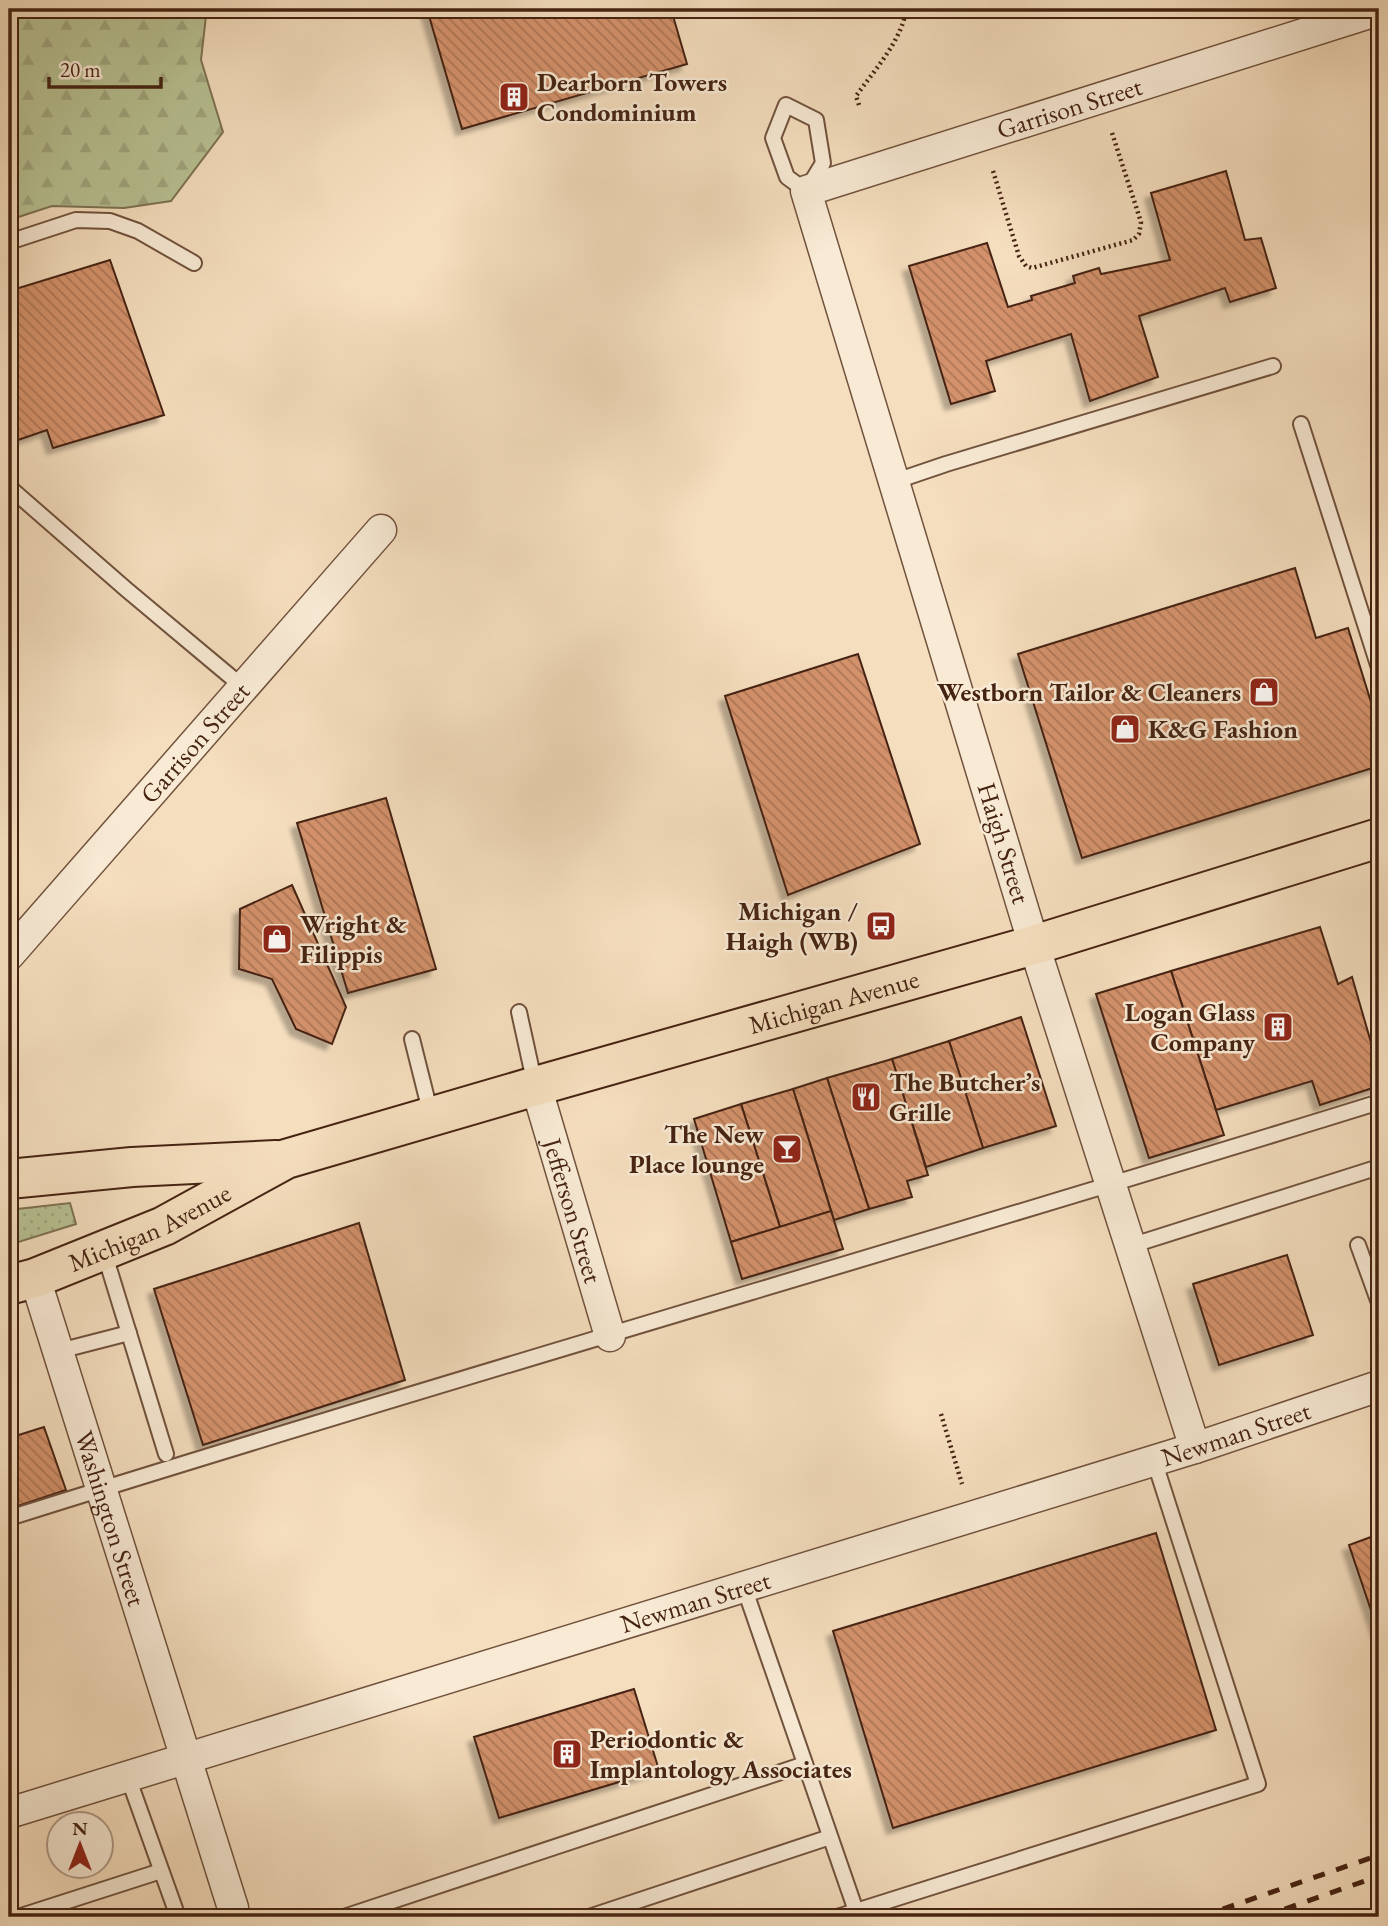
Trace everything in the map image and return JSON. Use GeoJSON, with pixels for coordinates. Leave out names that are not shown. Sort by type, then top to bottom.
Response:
{"type":"FeatureCollection","features":[{"type":"Feature","properties":{"kind":"main road","name":"Michigan Avenue"},"geometry":{"type":"LineString","coordinates":[[22,1282],[164,1226],[285,1159],[1034,945],[1379,838]]}},
{"type":"Feature","properties":{"kind":"main road","name":"Michigan Avenue"},"geometry":{"type":"LineString","coordinates":[[9,1180],[132,1167],[285,1159]]}},
{"type":"Feature","properties":{"kind":"street","name":"Garrison Street"},"geometry":{"type":"LineString","coordinates":[[806,191],[1379,10]]}},
{"type":"Feature","properties":{"kind":"street","name":"Haigh Street"},"geometry":{"type":"LineString","coordinates":[[806,191],[1034,945],[1195,1448]]}},
{"type":"Feature","properties":{"kind":"street","name":"Garrison Street"},"geometry":{"type":"LineString","coordinates":[[9,956],[381,530]]}},
{"type":"Feature","properties":{"kind":"street","name":"Jefferson Street"},"geometry":{"type":"LineString","coordinates":[[536,1086],[610,1336]]}},
{"type":"Feature","properties":{"kind":"street","name":"Washington Street"},"geometry":{"type":"LineString","coordinates":[[22,1282],[59,1351],[233,1908]]}},
{"type":"Feature","properties":{"kind":"street","name":"Newman Street"},"geometry":{"type":"LineString","coordinates":[[9,1813],[1195,1448],[1379,1386]]}},
{"type":"Feature","properties":{"kind":"lane"},"geometry":{"type":"LineString","coordinates":[[786,105],[816,120],[823,163],[806,191],[787,177],[773,138],[786,105]]}},
{"type":"Feature","properties":{"kind":"lane"},"geometry":{"type":"LineString","coordinates":[[9,242],[76,220],[110,221],[138,231],[194,263]]}},
{"type":"Feature","properties":{"kind":"lane"},"geometry":{"type":"LineString","coordinates":[[893,482],[1273,366]]}},
{"type":"Feature","properties":{"kind":"lane"},"geometry":{"type":"LineString","coordinates":[[1301,424],[1379,668]]}},
{"type":"Feature","properties":{"kind":"lane"},"geometry":{"type":"LineString","coordinates":[[9,487],[243,687]]}},
{"type":"Feature","properties":{"kind":"lane"},"geometry":{"type":"LineString","coordinates":[[519,1013],[536,1086]]}},
{"type":"Feature","properties":{"kind":"lane"},"geometry":{"type":"LineString","coordinates":[[412,1039],[431,1117]]}},
{"type":"Feature","properties":{"kind":"lane"},"geometry":{"type":"LineString","coordinates":[[9,1518],[1111,1186],[1373,1104]]}},
{"type":"Feature","properties":{"kind":"lane"},"geometry":{"type":"LineString","coordinates":[[1130,1246],[1379,1167]]}},
{"type":"Feature","properties":{"kind":"lane"},"geometry":{"type":"LineString","coordinates":[[1359,1245],[1379,1303]]}},
{"type":"Feature","properties":{"kind":"lane"},"geometry":{"type":"LineString","coordinates":[[104,1250],[166,1454]]}},
{"type":"Feature","properties":{"kind":"lane"},"geometry":{"type":"LineString","coordinates":[[59,1351],[129,1332]]}},
{"type":"Feature","properties":{"kind":"lane"},"geometry":{"type":"LineString","coordinates":[[837,1917],[1258,1784],[1154,1460]]}},
{"type":"Feature","properties":{"kind":"lane"},"geometry":{"type":"LineString","coordinates":[[744,1587],[856,1911]]}},
{"type":"Feature","properties":{"kind":"lane"},"geometry":{"type":"LineString","coordinates":[[344,1917],[805,1764]]}},
{"type":"Feature","properties":{"kind":"lane"},"geometry":{"type":"LineString","coordinates":[[128,1777],[178,1917]]}},
{"type":"Feature","properties":{"kind":"lane"},"geometry":{"type":"LineString","coordinates":[[589,1917],[830,1837]]}},
{"type":"Feature","properties":{"kind":"lane"},"geometry":{"type":"LineString","coordinates":[[18,1917],[161,1871]]}},
{"type":"Feature","properties":{"kind":"path"},"geometry":{"type":"LineString","coordinates":[[859,105],[856,96],[900,32],[906,9]]}},
{"type":"Feature","properties":{"kind":"path"},"geometry":{"type":"LineString","coordinates":[[993,171],[1018,256],[1026,266],[1032,268],[1133,240],[1139,234],[1141,222],[1112,134]]}},
{"type":"Feature","properties":{"kind":"path"},"geometry":{"type":"LineString","coordinates":[[941,1414],[963,1490]]}},
{"type":"Feature","properties":{"kind":"green space"},"geometry":{"type":"Polygon","coordinates":[[[9,9],[216,9],[206,16],[201,60],[223,132],[171,201],[124,208],[52,206],[9,220],[9,9]]]}},
{"type":"Feature","properties":{"kind":"green space"},"geometry":{"type":"Polygon","coordinates":[[[70,1203],[76,1224],[9,1245],[9,1210],[70,1203]]]}},
{"type":"Feature","properties":{"kind":"building","name":"Dearborn Towers Condominium"},"geometry":{"type":"Polygon","coordinates":[[[427,9],[671,9],[687,64],[462,129],[427,9]]]}},
{"type":"Feature","properties":{"kind":"building"},"geometry":{"type":"Polygon","coordinates":[[[1226,171],[1245,240],[1261,238],[1276,288],[1230,302],[1225,288],[1139,316],[1158,377],[1090,401],[1071,334],[986,361],[995,391],[951,404],[909,266],[987,243],[1008,307],[1032,300],[1031,296],[1075,283],[1073,276],[1099,268],[1101,274],[1170,260],[1151,193],[1226,171]]]}},
{"type":"Feature","properties":{"kind":"building"},"geometry":{"type":"Polygon","coordinates":[[[110,260],[164,415],[53,448],[47,430],[9,443],[9,291],[110,260]]]}},
{"type":"Feature","properties":{"kind":"building"},"geometry":{"type":"Polygon","coordinates":[[[1295,568],[1316,638],[1348,628],[1379,728],[1379,766],[1082,858],[1018,654],[1295,568]]]}},
{"type":"Feature","properties":{"kind":"building"},"geometry":{"type":"Polygon","coordinates":[[[858,654],[920,844],[788,895],[725,696],[858,654]]]}},
{"type":"Feature","properties":{"kind":"building"},"geometry":{"type":"Polygon","coordinates":[[[386,798],[436,969],[348,993],[297,823],[386,798]]]}},
{"type":"Feature","properties":{"kind":"building","name":"Wright & Filippis"},"geometry":{"type":"Polygon","coordinates":[[[292,885],[346,1007],[332,1044],[296,1029],[272,979],[239,969],[240,909],[292,885]]]}},
{"type":"Feature","properties":{"kind":"building","name":"Logan Glass Company"},"geometry":{"type":"Polygon","coordinates":[[[1320,927],[1338,984],[1352,977],[1379,1070],[1379,1086],[1320,1105],[1312,1081],[1216,1110],[1171,971],[1320,927]]]}},
{"type":"Feature","properties":{"kind":"building"},"geometry":{"type":"Polygon","coordinates":[[[1171,971],[1224,1135],[1149,1158],[1096,994],[1171,971]]]}},
{"type":"Feature","properties":{"kind":"building"},"geometry":{"type":"Polygon","coordinates":[[[1021,1017],[1056,1126],[983,1148],[949,1041],[1021,1017]]]}},
{"type":"Feature","properties":{"kind":"building"},"geometry":{"type":"Polygon","coordinates":[[[949,1041],[983,1148],[926,1167],[892,1059],[949,1041]]]}},
{"type":"Feature","properties":{"kind":"building"},"geometry":{"type":"Polygon","coordinates":[[[892,1059],[928,1175],[907,1181],[912,1197],[869,1209],[827,1078],[892,1059]]]}},
{"type":"Feature","properties":{"kind":"building"},"geometry":{"type":"Polygon","coordinates":[[[827,1078],[869,1209],[834,1220],[793,1089],[827,1078]]]}},
{"type":"Feature","properties":{"kind":"building"},"geometry":{"type":"Polygon","coordinates":[[[793,1089],[831,1211],[780,1227],[741,1104],[793,1089]]]}},
{"type":"Feature","properties":{"kind":"building"},"geometry":{"type":"Polygon","coordinates":[[[741,1104],[780,1227],[731,1242],[694,1119],[741,1104]]]}},
{"type":"Feature","properties":{"kind":"building"},"geometry":{"type":"Polygon","coordinates":[[[831,1211],[843,1249],[742,1279],[731,1242],[831,1211]]]}},
{"type":"Feature","properties":{"kind":"building"},"geometry":{"type":"Polygon","coordinates":[[[359,1223],[405,1380],[203,1445],[154,1289],[359,1223]]]}},
{"type":"Feature","properties":{"kind":"building"},"geometry":{"type":"Polygon","coordinates":[[[1287,1255],[1313,1335],[1219,1365],[1193,1284],[1287,1255]]]}},
{"type":"Feature","properties":{"kind":"building"},"geometry":{"type":"Polygon","coordinates":[[[44,1427],[66,1490],[9,1509],[9,1438],[44,1427]]]}},
{"type":"Feature","properties":{"kind":"building"},"geometry":{"type":"Polygon","coordinates":[[[1156,1533],[1216,1730],[893,1828],[833,1631],[1156,1533]]]}},
{"type":"Feature","properties":{"kind":"building"},"geometry":{"type":"Polygon","coordinates":[[[1379,1534],[1379,1634],[1349,1545],[1379,1534]]]}},
{"type":"Feature","properties":{"kind":"building","name":"Periodontic & Implantology Associates"},"geometry":{"type":"Polygon","coordinates":[[[634,1689],[659,1770],[499,1818],[474,1737],[634,1689]]]}},
{"type":"Feature","properties":{"kind":"railway"},"geometry":{"type":"LineString","coordinates":[[1200,1917],[1379,1855]]}},
{"type":"Feature","properties":{"kind":"railway"},"geometry":{"type":"LineString","coordinates":[[1262,1917],[1379,1876]]}},
{"type":"Feature","properties":{"kind":"place","name":"Dearborn Towers Condominium"},"geometry":{"type":"Point","coordinates":[514,97]}},
{"type":"Feature","properties":{"kind":"place","name":"Westborn Tailor & Cleaners"},"geometry":{"type":"Point","coordinates":[1264,692]}},
{"type":"Feature","properties":{"kind":"place","name":"K&G Fashion"},"geometry":{"type":"Point","coordinates":[1125,729]}},
{"type":"Feature","properties":{"kind":"place","name":"Michigan / Haigh (WB)"},"geometry":{"type":"Point","coordinates":[881,926]}},
{"type":"Feature","properties":{"kind":"place","name":"Wright & Filippis"},"geometry":{"type":"Point","coordinates":[277,939]}},
{"type":"Feature","properties":{"kind":"place","name":"Logan Glass Company"},"geometry":{"type":"Point","coordinates":[1278,1027]}},
{"type":"Feature","properties":{"kind":"place","name":"The Butcher’s Grille"},"geometry":{"type":"Point","coordinates":[866,1097]}},
{"type":"Feature","properties":{"kind":"place","name":"The New Place lounge"},"geometry":{"type":"Point","coordinates":[787,1149]}},
{"type":"Feature","properties":{"kind":"place","name":"Periodontic & Implantology Associates"},"geometry":{"type":"Point","coordinates":[567,1754]}}]}
